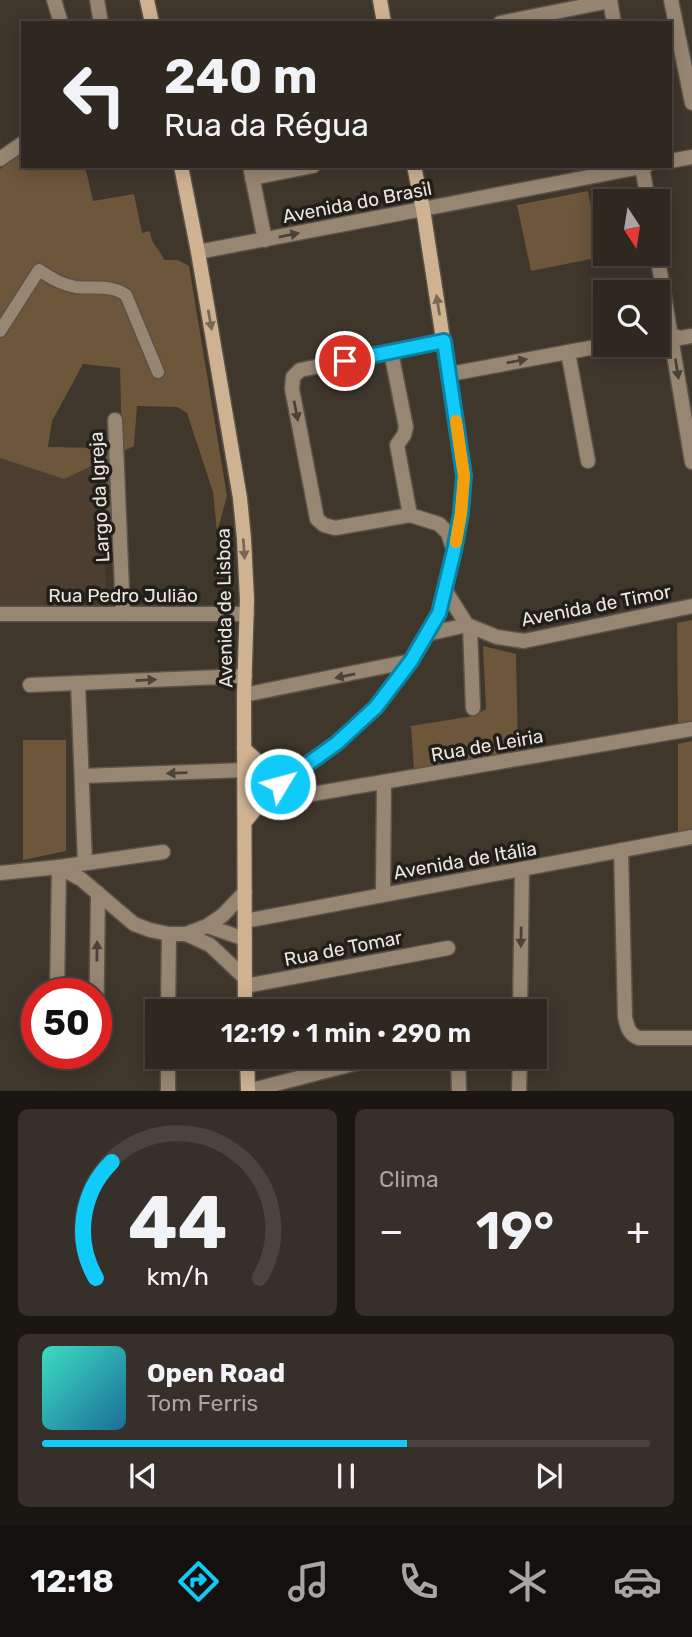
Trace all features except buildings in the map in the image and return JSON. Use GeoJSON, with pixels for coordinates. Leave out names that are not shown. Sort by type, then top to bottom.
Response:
{"type":"FeatureCollection","features":[{"type":"Feature","properties":{"kind":"main road"},"geometry":{"type":"LineString","coordinates":[[147,0],[152,21]]}},
{"type":"Feature","properties":{"kind":"main road"},"geometry":{"type":"LineString","coordinates":[[380,0],[384,21]]}},
{"type":"Feature","properties":{"kind":"main road","name":"Avenida de Lisboa"},"geometry":{"type":"LineString","coordinates":[[181,168],[240,498],[246,569],[246,999]]}},
{"type":"Feature","properties":{"kind":"main road"},"geometry":{"type":"LineString","coordinates":[[245,822],[264,798],[292,774],[337,743],[376,707],[411,661],[427,634],[439,613],[445,590],[461,513],[464,476],[450,374],[414,168]]}},
{"type":"Feature","properties":{"kind":"main road"},"geometry":{"type":"LineString","coordinates":[[244,749],[262,765],[292,774]]}},
{"type":"Feature","properties":{"kind":"main road"},"geometry":{"type":"LineString","coordinates":[[247,1069],[248,1091]]}},
{"type":"Feature","properties":{"kind":"street"},"geometry":{"type":"LineString","coordinates":[[54,0],[60,21]]}},
{"type":"Feature","properties":{"kind":"street"},"geometry":{"type":"LineString","coordinates":[[97,0],[101,21]]}},
{"type":"Feature","properties":{"kind":"street"},"geometry":{"type":"LineString","coordinates":[[671,0],[692,103]]}},
{"type":"Feature","properties":{"kind":"street"},"geometry":{"type":"LineString","coordinates":[[510,21],[610,1],[614,21]]}},
{"type":"Feature","properties":{"kind":"street"},"geometry":{"type":"LineString","coordinates":[[3,152],[21,144]]}},
{"type":"Feature","properties":{"kind":"street"},"geometry":{"type":"LineString","coordinates":[[672,162],[692,157]]}},
{"type":"Feature","properties":{"kind":"street"},"geometry":{"type":"LineString","coordinates":[[265,240],[251,172],[292,168]]}},
{"type":"Feature","properties":{"kind":"street","name":"Avenida do Brasil"},"geometry":{"type":"LineString","coordinates":[[198,252],[638,168]]}},
{"type":"Feature","properties":{"kind":"street"},"geometry":{"type":"LineString","coordinates":[[643,168],[646,189]]}},
{"type":"Feature","properties":{"kind":"street"},"geometry":{"type":"LineString","coordinates":[[0,331],[39,270],[58,282],[76,287],[101,286],[119,290],[126,295],[158,372]]}},
{"type":"Feature","properties":{"kind":"street"},"geometry":{"type":"LineString","coordinates":[[670,336],[692,336]]}},
{"type":"Feature","properties":{"kind":"street"},"geometry":{"type":"LineString","coordinates":[[444,341],[300,370],[293,377],[292,389],[317,519],[324,525],[335,528],[410,515],[439,524],[448,533],[454,551]]}},
{"type":"Feature","properties":{"kind":"street"},"geometry":{"type":"LineString","coordinates":[[450,374],[593,347]]}},
{"type":"Feature","properties":{"kind":"street"},"geometry":{"type":"LineString","coordinates":[[391,352],[405,423],[405,433],[397,445],[410,515]]}},
{"type":"Feature","properties":{"kind":"street"},"geometry":{"type":"LineString","coordinates":[[568,352],[588,461]]}},
{"type":"Feature","properties":{"kind":"street"},"geometry":{"type":"LineString","coordinates":[[670,357],[692,459]]}},
{"type":"Feature","properties":{"kind":"street","name":"Largo da Igreja"},"geometry":{"type":"LineString","coordinates":[[115,420],[123,614]]}},
{"type":"Feature","properties":{"kind":"street"},"geometry":{"type":"LineString","coordinates":[[445,590],[469,625],[473,708]]}},
{"type":"Feature","properties":{"kind":"street","name":"Avenida de Timor"},"geometry":{"type":"LineString","coordinates":[[469,625],[497,637],[524,640],[692,606]]}},
{"type":"Feature","properties":{"kind":"street","name":"Rua Pedro Julião"},"geometry":{"type":"LineString","coordinates":[[0,614],[247,614]]}},
{"type":"Feature","properties":{"kind":"street"},"geometry":{"type":"LineString","coordinates":[[427,634],[469,625]]}},
{"type":"Feature","properties":{"kind":"street"},"geometry":{"type":"LineString","coordinates":[[244,695],[411,661]]}},
{"type":"Feature","properties":{"kind":"street"},"geometry":{"type":"LineString","coordinates":[[30,685],[245,676]]}},
{"type":"Feature","properties":{"kind":"street"},"geometry":{"type":"LineString","coordinates":[[78,683],[85,863]]}},
{"type":"Feature","properties":{"kind":"street","name":"Rua de Leiria"},"geometry":{"type":"LineString","coordinates":[[289,799],[692,729]]}},
{"type":"Feature","properties":{"kind":"street"},"geometry":{"type":"LineString","coordinates":[[82,776],[245,770]]}},
{"type":"Feature","properties":{"kind":"street"},"geometry":{"type":"LineString","coordinates":[[383,894],[384,782]]}},
{"type":"Feature","properties":{"kind":"street","name":"Avenida de Itália"},"geometry":{"type":"LineString","coordinates":[[245,921],[692,837]]}},
{"type":"Feature","properties":{"kind":"street"},"geometry":{"type":"LineString","coordinates":[[621,850],[626,1025],[632,1035],[639,1038],[692,1038]]}},
{"type":"Feature","properties":{"kind":"street"},"geometry":{"type":"LineString","coordinates":[[0,873],[163,852]]}},
{"type":"Feature","properties":{"kind":"street"},"geometry":{"type":"LineString","coordinates":[[59,867],[81,879],[134,924],[169,934],[186,934],[206,926],[223,915],[245,892]]}},
{"type":"Feature","properties":{"kind":"street"},"geometry":{"type":"LineString","coordinates":[[57,978],[59,867]]}},
{"type":"Feature","properties":{"kind":"street"},"geometry":{"type":"LineString","coordinates":[[520,999],[522,869]]}},
{"type":"Feature","properties":{"kind":"street"},"geometry":{"type":"LineString","coordinates":[[97,978],[98,893]]}},
{"type":"Feature","properties":{"kind":"street"},"geometry":{"type":"LineString","coordinates":[[206,926],[245,939]]}},
{"type":"Feature","properties":{"kind":"street"},"geometry":{"type":"LineString","coordinates":[[168,999],[169,934]]}},
{"type":"Feature","properties":{"kind":"street"},"geometry":{"type":"LineString","coordinates":[[186,934],[210,945],[245,981]]}},
{"type":"Feature","properties":{"kind":"street"},"geometry":{"type":"LineString","coordinates":[[210,945],[245,939]]}},
{"type":"Feature","properties":{"kind":"street","name":"Rua de Tomar"},"geometry":{"type":"LineString","coordinates":[[245,981],[447,948]]}},
{"type":"Feature","properties":{"kind":"street"},"geometry":{"type":"LineString","coordinates":[[168,1069],[168,1091]]}},
{"type":"Feature","properties":{"kind":"street"},"geometry":{"type":"LineString","coordinates":[[248,1091],[333,1069]]}},
{"type":"Feature","properties":{"kind":"street"},"geometry":{"type":"LineString","coordinates":[[458,1069],[459,1091]]}},
{"type":"Feature","properties":{"kind":"street"},"geometry":{"type":"LineString","coordinates":[[519,1091],[520,1069]]}},
{"type":"Feature","properties":{"kind":"shaded area"},"geometry":{"type":"Polygon","coordinates":[[[21,153],[21,168],[32,168],[34,171],[38,168],[85,168],[93,201],[134,194],[142,233],[150,231],[152,240],[164,260],[178,260],[189,266],[227,496],[217,532],[213,492],[187,413],[177,407],[137,406],[134,446],[122,452],[120,368],[83,364],[52,421],[48,447],[109,448],[113,540],[104,548],[98,463],[64,479],[0,458],[0,169],[21,153]]]}},
{"type":"Feature","properties":{"kind":"shaded area"},"geometry":{"type":"Polygon","coordinates":[[[588,191],[593,216],[593,259],[531,271],[517,205],[588,191]]]}},
{"type":"Feature","properties":{"kind":"shaded area"},"geometry":{"type":"Polygon","coordinates":[[[0,458],[64,479],[98,462],[107,599],[60,602],[55,607],[0,607],[0,458]]]}},
{"type":"Feature","properties":{"kind":"shaded area"},"geometry":{"type":"Polygon","coordinates":[[[692,620],[692,723],[678,726],[677,623],[692,620]]]}},
{"type":"Feature","properties":{"kind":"shaded area"},"geometry":{"type":"Polygon","coordinates":[[[483,646],[516,654],[518,750],[414,769],[411,726],[473,716],[486,709],[483,646]]]}},
{"type":"Feature","properties":{"kind":"shaded area"},"geometry":{"type":"Polygon","coordinates":[[[23,740],[66,740],[66,851],[23,860],[23,740]]]}},
{"type":"Feature","properties":{"kind":"shaded area"},"geometry":{"type":"Polygon","coordinates":[[[692,741],[692,833],[678,836],[678,744],[692,741]]]}},
{"type":"Feature","properties":{"kind":"slow traffic"},"geometry":{"type":"LineString","coordinates":[[456,421],[464,476],[456,542]]}},
{"type":"Feature","properties":{"kind":"route"},"geometry":{"type":"LineString","coordinates":[[280,784],[337,743],[376,707],[411,661],[439,613],[461,513],[464,476],[444,341],[345,361]]}}]}
